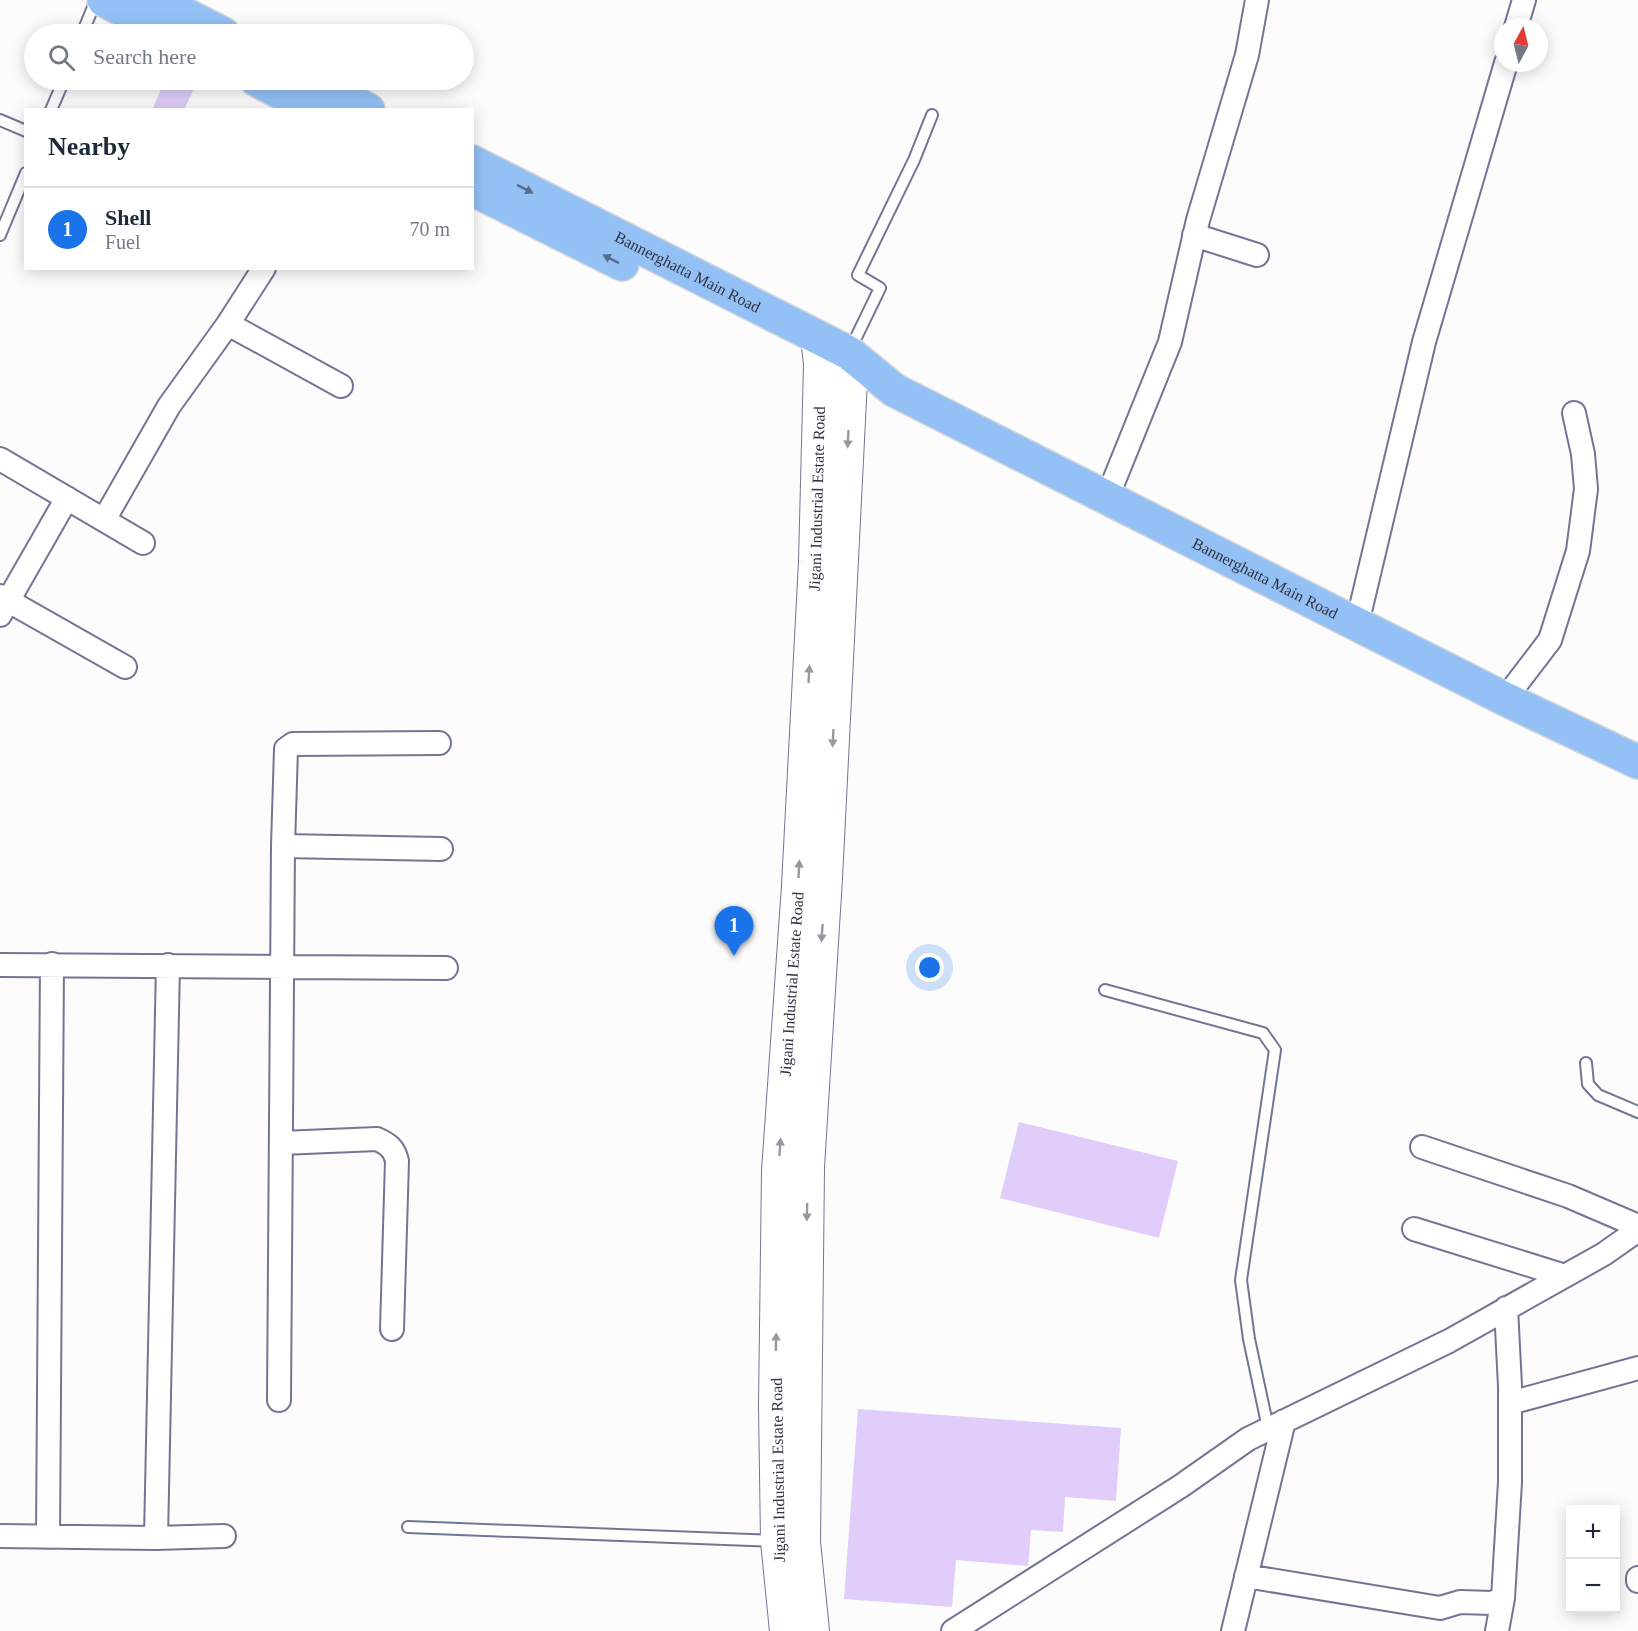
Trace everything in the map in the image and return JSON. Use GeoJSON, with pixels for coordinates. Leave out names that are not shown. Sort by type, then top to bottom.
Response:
{"type":"FeatureCollection","features":[{"type":"Feature","properties":{"kind":"main road"},"geometry":{"type":"LineString","coordinates":[[104,0],[151,24]]}},
{"type":"Feature","properties":{"kind":"main road"},"geometry":{"type":"LineString","coordinates":[[157,0],[204,24]]}},
{"type":"Feature","properties":{"kind":"main road"},"geometry":{"type":"LineString","coordinates":[[276,90],[310,108]]}},
{"type":"Feature","properties":{"kind":"main road"},"geometry":{"type":"LineString","coordinates":[[329,90],[364,108]]}},
{"type":"Feature","properties":{"kind":"main road","name":"Bannerghatta Main Road"},"geometry":{"type":"LineString","coordinates":[[474,163],[660,270],[1505,699],[1638,762]]}},
{"type":"Feature","properties":{"kind":"main road","name":"Bannerghatta Main Road"},"geometry":{"type":"LineString","coordinates":[[474,190],[660,270]]}},
{"type":"Feature","properties":{"kind":"main road","name":"Jigani Industrial Estate Road"},"geometry":{"type":"LineString","coordinates":[[786,1631],[777,1541],[775,1406],[778,1172],[798,886],[813,597],[834,359]]}},
{"type":"Feature","properties":{"kind":"main road","name":"Jigani Industrial Estate Road"},"geometry":{"type":"LineString","coordinates":[[813,1631],[804,1542],[808,1167],[826,878],[834,359]]}},
{"type":"Feature","properties":{"kind":"street"},"geometry":{"type":"LineString","coordinates":[[1107,498],[1170,342],[1194,235],[1247,55],[1257,0]]}},
{"type":"Feature","properties":{"kind":"street"},"geometry":{"type":"LineString","coordinates":[[1519,18],[1524,0]]}},
{"type":"Feature","properties":{"kind":"street"},"geometry":{"type":"LineString","coordinates":[[1357,624],[1424,342],[1503,72]]}},
{"type":"Feature","properties":{"kind":"street"},"geometry":{"type":"LineString","coordinates":[[1194,235],[1257,255]]}},
{"type":"Feature","properties":{"kind":"street"},"geometry":{"type":"LineString","coordinates":[[104,520],[169,406],[228,324],[263,270]]}},
{"type":"Feature","properties":{"kind":"street"},"geometry":{"type":"LineString","coordinates":[[228,324],[341,386]]}},
{"type":"Feature","properties":{"kind":"street"},"geometry":{"type":"LineString","coordinates":[[1505,699],[1550,640],[1578,551],[1586,489],[1583,454],[1574,413]]}},
{"type":"Feature","properties":{"kind":"street"},"geometry":{"type":"LineString","coordinates":[[0,459],[143,543]]}},
{"type":"Feature","properties":{"kind":"street"},"geometry":{"type":"LineString","coordinates":[[67,498],[3,604],[125,667]]}},
{"type":"Feature","properties":{"kind":"street"},"geometry":{"type":"LineString","coordinates":[[279,1400],[285,754],[288,746],[439,743]]}},
{"type":"Feature","properties":{"kind":"street"},"geometry":{"type":"LineString","coordinates":[[283,846],[441,849]]}},
{"type":"Feature","properties":{"kind":"street"},"geometry":{"type":"LineString","coordinates":[[48,1537],[52,964]]}},
{"type":"Feature","properties":{"kind":"street"},"geometry":{"type":"LineString","coordinates":[[0,965],[446,968]]}},
{"type":"Feature","properties":{"kind":"street"},"geometry":{"type":"LineString","coordinates":[[156,1538],[168,965]]}},
{"type":"Feature","properties":{"kind":"street"},"geometry":{"type":"LineString","coordinates":[[281,1143],[376,1139],[388,1144],[395,1151],[397,1161],[392,1329]]}},
{"type":"Feature","properties":{"kind":"street"},"geometry":{"type":"LineString","coordinates":[[952,1631],[1181,1486],[1248,1439],[1449,1341],[1604,1254],[1638,1228],[1568,1196],[1422,1147]]}},
{"type":"Feature","properties":{"kind":"street"},"geometry":{"type":"LineString","coordinates":[[1414,1230],[1565,1276]]}},
{"type":"Feature","properties":{"kind":"street"},"geometry":{"type":"LineString","coordinates":[[1497,1631],[1503,1598],[1510,1482],[1510,1403],[1506,1308]]}},
{"type":"Feature","properties":{"kind":"street"},"geometry":{"type":"LineString","coordinates":[[1510,1403],[1638,1368]]}},
{"type":"Feature","properties":{"kind":"street"},"geometry":{"type":"LineString","coordinates":[[1233,1631],[1276,1424]]}},
{"type":"Feature","properties":{"kind":"street"},"geometry":{"type":"LineString","coordinates":[[0,1536],[156,1538],[224,1536]]}},
{"type":"Feature","properties":{"kind":"street"},"geometry":{"type":"LineString","coordinates":[[1246,1576],[1440,1608],[1460,1602],[1492,1603],[1503,1598]]}},
{"type":"Feature","properties":{"kind":"lane"},"geometry":{"type":"LineString","coordinates":[[86,24],[96,0]]}},
{"type":"Feature","properties":{"kind":"lane"},"geometry":{"type":"LineString","coordinates":[[52,108],[60,90]]}},
{"type":"Feature","properties":{"kind":"lane"},"geometry":{"type":"LineString","coordinates":[[834,359],[880,288],[858,275],[914,160],[932,115]]}},
{"type":"Feature","properties":{"kind":"lane"},"geometry":{"type":"LineString","coordinates":[[0,120],[24,130]]}},
{"type":"Feature","properties":{"kind":"lane"},"geometry":{"type":"LineString","coordinates":[[0,235],[24,178]]}},
{"type":"Feature","properties":{"kind":"lane"},"geometry":{"type":"LineString","coordinates":[[1105,990],[1263,1034],[1275,1050],[1241,1280],[1249,1339],[1276,1424]]}},
{"type":"Feature","properties":{"kind":"lane"},"geometry":{"type":"LineString","coordinates":[[1586,1063],[1588,1084],[1598,1095],[1638,1112]]}},
{"type":"Feature","properties":{"kind":"lane"},"geometry":{"type":"LineString","coordinates":[[408,1527],[777,1541]]}},
{"type":"Feature","properties":{"kind":"building"},"geometry":{"type":"Polygon","coordinates":[[[161,90],[193,90],[185,108],[153,108],[161,90]]]}},
{"type":"Feature","properties":{"kind":"building"},"geometry":{"type":"Polygon","coordinates":[[[1019,1122],[1178,1161],[1159,1238],[1000,1198],[1019,1122]]]}},
{"type":"Feature","properties":{"kind":"building"},"geometry":{"type":"Polygon","coordinates":[[[858,1409],[1121,1428],[1116,1501],[1065,1497],[1063,1532],[1031,1530],[1028,1566],[956,1560],[952,1607],[844,1599],[858,1409]]]}},
{"type":"Feature","properties":{"kind":"place","name":"Shell"},"geometry":{"type":"Point","coordinates":[734,956]}}]}
